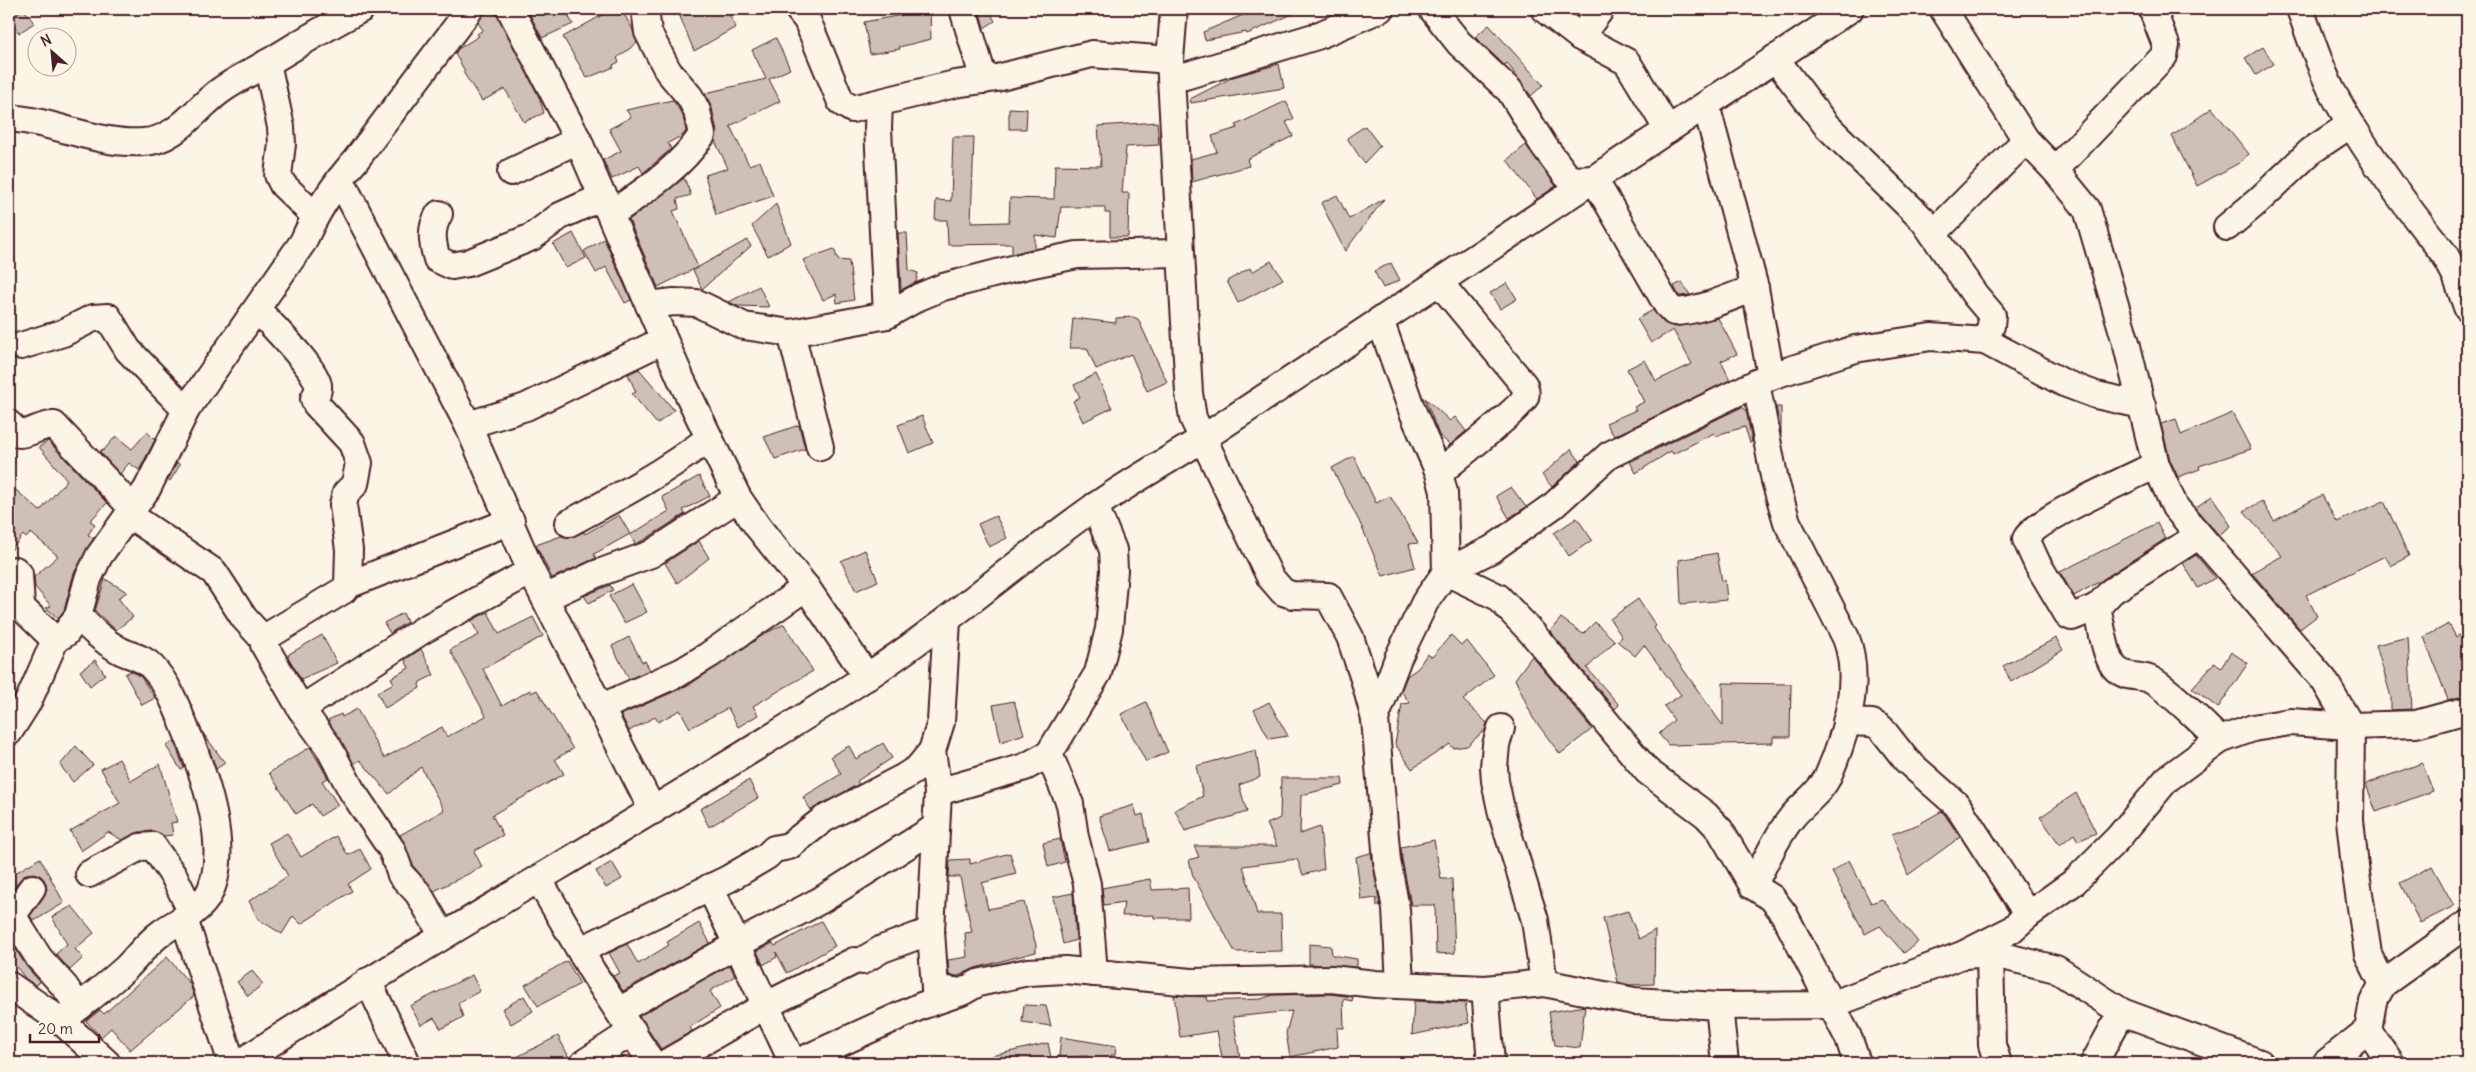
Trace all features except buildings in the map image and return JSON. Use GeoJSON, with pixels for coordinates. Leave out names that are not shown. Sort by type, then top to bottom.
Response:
{"type":"FeatureCollection","features":[{"type":"Feature","properties":{"kind":"street"},"geometry":{"type":"LineString","coordinates":[[9,118],[30,120],[96,137],[132,142],[160,139],[178,128],[219,92],[361,9]]}},
{"type":"Feature","properties":{"kind":"street"},"geometry":{"type":"LineString","coordinates":[[9,732],[28,702],[55,640],[66,633],[78,616],[99,556],[147,489],[186,410],[214,367],[258,310],[303,242],[315,216],[340,178],[355,161],[470,9]]}},
{"type":"Feature","properties":{"kind":"street"},"geometry":{"type":"LineString","coordinates":[[510,9],[578,140],[664,340],[738,498],[758,527],[806,587],[867,677]]}},
{"type":"Feature","properties":{"kind":"street"},"geometry":{"type":"LineString","coordinates":[[439,214],[432,225],[434,249],[437,259],[452,266],[468,263],[532,237],[560,216],[607,205],[655,184],[691,151],[702,135],[697,111],[690,97],[668,71],[648,32],[646,9]]}},
{"type":"Feature","properties":{"kind":"street"},"geometry":{"type":"LineString","coordinates":[[798,9],[806,20],[841,102],[852,109],[1092,54],[1171,68],[1185,76],[1308,39],[1380,9]]}},
{"type":"Feature","properties":{"kind":"street"},"geometry":{"type":"LineString","coordinates":[[963,9],[984,80]]}},
{"type":"Feature","properties":{"kind":"street"},"geometry":{"type":"LineString","coordinates":[[1174,9],[1171,68],[1181,253],[1193,418],[1270,577],[1284,592],[1292,595],[1328,596],[1350,637],[1365,682],[1374,720],[1387,861],[1396,909],[1400,984]]}},
{"type":"Feature","properties":{"kind":"street"},"geometry":{"type":"LineString","coordinates":[[1432,9],[1459,43],[1510,91],[1544,146],[1566,175],[1574,180],[1594,178]]}},
{"type":"Feature","properties":{"kind":"street"},"geometry":{"type":"LineString","coordinates":[[1544,9],[1580,37],[1627,62],[1668,130]]}},
{"type":"Feature","properties":{"kind":"street"},"geometry":{"type":"LineString","coordinates":[[1580,37],[1601,9]]}},
{"type":"Feature","properties":{"kind":"street"},"geometry":{"type":"LineString","coordinates":[[240,1063],[272,1054],[368,981],[539,880],[867,677],[922,640],[1095,506],[1202,439],[1850,9]]}},
{"type":"Feature","properties":{"kind":"street"},"geometry":{"type":"LineString","coordinates":[[1943,9],[2026,140],[2055,170],[2082,203],[2089,215],[2128,346],[2156,465],[2175,507],[2324,680],[2351,726],[2350,820],[2355,867],[2368,954],[2383,984]]}},
{"type":"Feature","properties":{"kind":"street"},"geometry":{"type":"LineString","coordinates":[[2055,170],[2164,56],[2166,45],[2152,9]]}},
{"type":"Feature","properties":{"kind":"street"},"geometry":{"type":"LineString","coordinates":[[2300,9],[2319,63],[2352,124],[2420,224],[2445,255],[2456,276],[2467,307]]}},
{"type":"Feature","properties":{"kind":"street"},"geometry":{"type":"LineString","coordinates":[[1775,58],[1826,125],[1911,206],[1934,233],[1975,294],[1992,314],[1992,326],[1985,341]]}},
{"type":"Feature","properties":{"kind":"street"},"geometry":{"type":"LineString","coordinates":[[267,63],[281,127],[282,144],[278,175],[283,185],[315,216]]}},
{"type":"Feature","properties":{"kind":"street"},"geometry":{"type":"LineString","coordinates":[[879,104],[878,128],[887,315]]}},
{"type":"Feature","properties":{"kind":"street"},"geometry":{"type":"LineString","coordinates":[[1706,105],[1755,288],[1775,481],[1787,522],[1852,653],[1854,682],[1846,722],[1828,777],[1793,816],[1752,886]]}},
{"type":"Feature","properties":{"kind":"street"},"geometry":{"type":"LineString","coordinates":[[2227,227],[2258,202],[2311,151],[2352,124]]}},
{"type":"Feature","properties":{"kind":"street"},"geometry":{"type":"LineString","coordinates":[[510,172],[578,140]]}},
{"type":"Feature","properties":{"kind":"street"},"geometry":{"type":"LineString","coordinates":[[1934,233],[2026,140]]}},
{"type":"Feature","properties":{"kind":"street"},"geometry":{"type":"LineString","coordinates":[[340,178],[468,425],[532,572],[602,706],[652,811]]}},
{"type":"Feature","properties":{"kind":"street"},"geometry":{"type":"LineString","coordinates":[[1594,178],[1667,305],[1674,312],[1682,312],[1755,288]]}},
{"type":"Feature","properties":{"kind":"street"},"geometry":{"type":"LineString","coordinates":[[649,305],[674,302],[697,303],[744,326],[790,333],[887,315],[919,297],[943,288],[1028,264],[1077,255],[1181,253]]}},
{"type":"Feature","properties":{"kind":"street"},"geometry":{"type":"LineString","coordinates":[[1439,282],[1524,385],[1526,391],[1525,398],[1506,416],[1439,473]]}},
{"type":"Feature","properties":{"kind":"street"},"geometry":{"type":"LineString","coordinates":[[258,310],[300,355],[318,384],[318,391],[314,400],[316,404],[352,442],[358,462],[356,484],[346,493],[344,505],[349,550],[348,585]]}},
{"type":"Feature","properties":{"kind":"street"},"geometry":{"type":"LineString","coordinates":[[21,346],[63,333],[94,318],[108,317],[128,350],[186,410]]}},
{"type":"Feature","properties":{"kind":"street"},"geometry":{"type":"LineString","coordinates":[[1380,320],[1412,410],[1439,473],[1444,492],[1447,545],[1446,572]]}},
{"type":"Feature","properties":{"kind":"street"},"geometry":{"type":"LineString","coordinates":[[790,333],[820,447]]}},
{"type":"Feature","properties":{"kind":"street"},"geometry":{"type":"LineString","coordinates":[[1374,720],[1398,658],[1425,602],[1446,572],[1492,549],[1554,505],[1609,455],[1764,380],[1855,349],[1931,337],[1985,341],[2064,383],[2096,395],[2142,405]]}},
{"type":"Feature","properties":{"kind":"street"},"geometry":{"type":"LineString","coordinates":[[468,425],[526,407],[664,340]]}},
{"type":"Feature","properties":{"kind":"street"},"geometry":{"type":"LineString","coordinates":[[9,424],[19,434],[30,434],[48,425],[54,425],[130,512],[214,572],[244,618],[264,640],[264,645],[302,709],[328,746],[352,791],[392,850],[401,875],[418,893],[443,936]]}},
{"type":"Feature","properties":{"kind":"street"},"geometry":{"type":"LineString","coordinates":[[569,523],[637,488],[680,461],[709,438]]}},
{"type":"Feature","properties":{"kind":"street"},"geometry":{"type":"LineString","coordinates":[[2156,465],[2064,511],[2033,529],[2026,539],[2037,563],[2068,615],[2072,617],[2097,607],[2112,591],[2198,536]]}},
{"type":"Feature","properties":{"kind":"street"},"geometry":{"type":"LineString","coordinates":[[545,598],[596,574],[651,554],[738,498]]}},
{"type":"Feature","properties":{"kind":"street"},"geometry":{"type":"LineString","coordinates":[[938,792],[1025,767],[1049,754],[1098,672],[1109,630],[1113,550],[1095,506]]}},
{"type":"Feature","properties":{"kind":"street"},"geometry":{"type":"LineString","coordinates":[[264,640],[344,590],[348,585],[511,521]]}},
{"type":"Feature","properties":{"kind":"street"},"geometry":{"type":"LineString","coordinates":[[9,575],[15,570],[19,574],[21,608],[55,640]]}},
{"type":"Feature","properties":{"kind":"street"},"geometry":{"type":"LineString","coordinates":[[302,709],[423,630],[532,572]]}},
{"type":"Feature","properties":{"kind":"street"},"geometry":{"type":"LineString","coordinates":[[1446,572],[1498,597],[1532,634],[1647,771],[1706,815],[1720,830],[1752,886],[1772,898],[1784,914],[1849,1039],[1857,1063]]}},
{"type":"Feature","properties":{"kind":"street"},"geometry":{"type":"LineString","coordinates":[[602,706],[681,672],[709,655],[806,587]]}},
{"type":"Feature","properties":{"kind":"street"},"geometry":{"type":"LineString","coordinates":[[2097,607],[2110,658],[2116,669],[2126,675],[2149,679],[2220,740]]}},
{"type":"Feature","properties":{"kind":"street"},"geometry":{"type":"LineString","coordinates":[[70,1014],[110,982],[161,933],[188,916],[206,899],[215,875],[216,834],[210,797],[194,747],[162,679],[150,665],[136,655],[122,652],[109,644],[78,616]]}},
{"type":"Feature","properties":{"kind":"street"},"geometry":{"type":"LineString","coordinates":[[946,990],[931,931],[938,792],[932,751],[940,722],[947,620]]}},
{"type":"Feature","properties":{"kind":"street"},"geometry":{"type":"LineString","coordinates":[[710,887],[738,944],[765,1006],[794,1063],[921,1006],[946,990],[1028,972],[1064,970],[1191,982],[1332,979],[1485,989],[1544,983],[1634,1002],[1720,1006],[1830,1004],[1962,955],[2011,930],[2028,915],[2074,882],[2118,838],[2166,779],[2220,740],[2253,728],[2290,722],[2351,726],[2416,724],[2467,710]]}},
{"type":"Feature","properties":{"kind":"street"},"geometry":{"type":"LineString","coordinates":[[1846,722],[1872,723],[1881,728],[1908,761],[1957,805],[2010,884],[2028,915]]}},
{"type":"Feature","properties":{"kind":"street"},"geometry":{"type":"LineString","coordinates":[[1501,728],[1496,745],[1495,781],[1502,814],[1535,920],[1544,983]]}},
{"type":"Feature","properties":{"kind":"street"},"geometry":{"type":"LineString","coordinates":[[581,950],[728,879],[767,856],[774,849],[789,846],[824,819],[904,778],[918,768],[932,751]]}},
{"type":"Feature","properties":{"kind":"street"},"geometry":{"type":"LineString","coordinates":[[1049,754],[1070,804],[1075,837],[1087,884],[1094,973]]}},
{"type":"Feature","properties":{"kind":"street"},"geometry":{"type":"LineString","coordinates":[[584,1063],[626,1021],[738,944],[821,900],[936,827]]}},
{"type":"Feature","properties":{"kind":"street"},"geometry":{"type":"LineString","coordinates":[[89,874],[140,847],[153,846],[176,878],[232,1063]]}},
{"type":"Feature","properties":{"kind":"street"},"geometry":{"type":"LineString","coordinates":[[539,880],[652,1063]]}},
{"type":"Feature","properties":{"kind":"street"},"geometry":{"type":"LineString","coordinates":[[32,888],[15,912],[14,918],[39,958],[65,987],[70,1014],[107,1063]]}},
{"type":"Feature","properties":{"kind":"street"},"geometry":{"type":"LineString","coordinates":[[2326,1063],[2368,1030],[2373,1002],[2383,984],[2467,924]]}},
{"type":"Feature","properties":{"kind":"street"},"geometry":{"type":"LineString","coordinates":[[666,1063],[765,1006],[899,942],[931,931]]}},
{"type":"Feature","properties":{"kind":"street"},"geometry":{"type":"LineString","coordinates":[[1962,955],[1990,953],[2056,969],[2122,1012],[2260,1063]]}},
{"type":"Feature","properties":{"kind":"street"},"geometry":{"type":"LineString","coordinates":[[1990,953],[1992,1045],[1998,1063]]}},
{"type":"Feature","properties":{"kind":"street"},"geometry":{"type":"LineString","coordinates":[[368,981],[407,1063]]}},
{"type":"Feature","properties":{"kind":"street"},"geometry":{"type":"LineString","coordinates":[[9,985],[70,1014]]}},
{"type":"Feature","properties":{"kind":"street"},"geometry":{"type":"LineString","coordinates":[[1485,989],[1491,1063]]}},
{"type":"Feature","properties":{"kind":"street"},"geometry":{"type":"LineString","coordinates":[[1720,1006],[1725,1063]]}},
{"type":"Feature","properties":{"kind":"street"},"geometry":{"type":"LineString","coordinates":[[2094,1063],[2122,1012]]}},
{"type":"Feature","properties":{"kind":"street"},"geometry":{"type":"LineString","coordinates":[[2368,1030],[2391,1063]]}}]}
